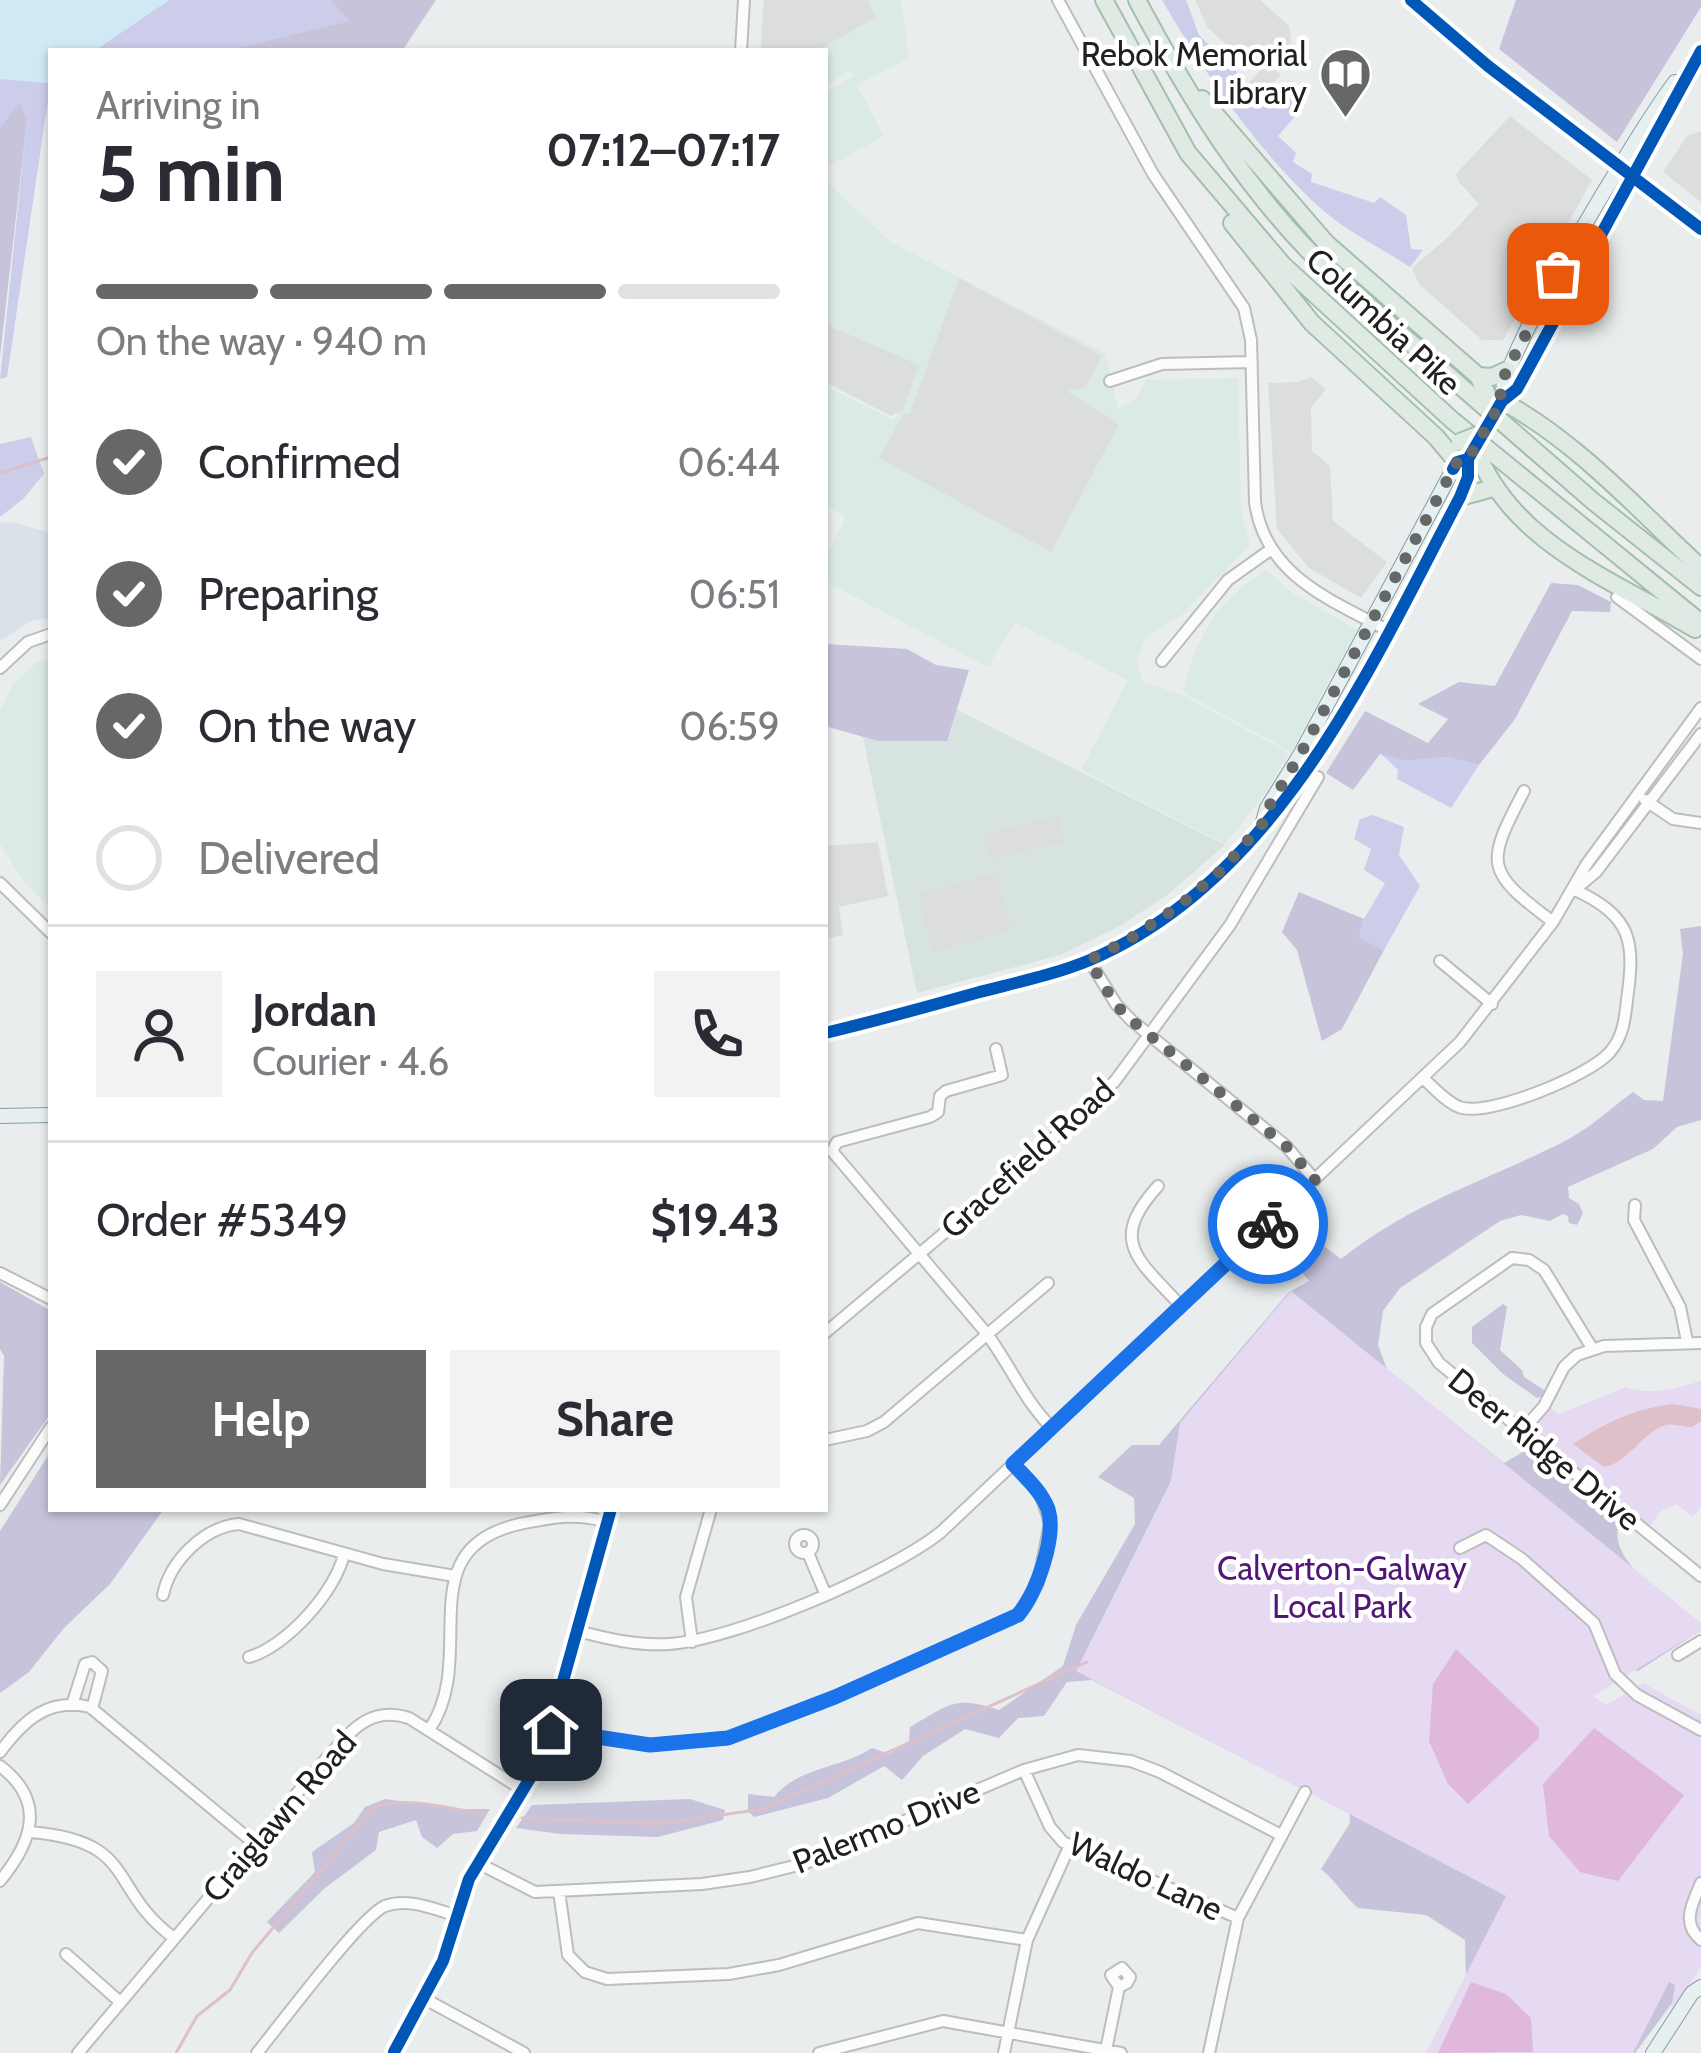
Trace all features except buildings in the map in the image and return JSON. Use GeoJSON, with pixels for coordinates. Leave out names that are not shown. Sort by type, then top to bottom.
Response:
{"type":"FeatureCollection","features":[{"type":"Feature","properties":{"kind":"highway","name":"Columbia Pike"},"geometry":{"type":"LineString","coordinates":[[1104,0],[1188,153],[1270,251],[1368,346],[1701,623]]}},
{"type":"Feature","properties":{"kind":"highway","name":"Columbia Pike"},"geometry":{"type":"LineString","coordinates":[[1137,0],[1228,157],[1311,255],[1594,502],[1701,587]]}},
{"type":"Feature","properties":{"kind":"highway"},"geometry":{"type":"LineString","coordinates":[[1156,35],[1222,125],[1326,243],[1478,376],[1497,406],[1536,420],[1572,447],[1701,568]]}},
{"type":"Feature","properties":{"kind":"highway"},"geometry":{"type":"LineString","coordinates":[[1188,153],[1209,194],[1290,300],[1436,437],[1471,452],[1493,488],[1524,522],[1555,548],[1701,633]]}},
{"type":"Feature","properties":{"kind":"highway"},"geometry":{"type":"LineString","coordinates":[[1478,376],[1507,370]]}},
{"type":"Feature","properties":{"kind":"highway"},"geometry":{"type":"LineString","coordinates":[[1460,496],[1493,488]]}},
{"type":"Feature","properties":{"kind":"main road"},"geometry":{"type":"LineString","coordinates":[[1411,0],[1488,66],[1701,230]]}},
{"type":"Feature","properties":{"kind":"main road"},"geometry":{"type":"LineString","coordinates":[[1497,406],[1507,370],[1619,164],[1701,49]]}},
{"type":"Feature","properties":{"kind":"main road"},"geometry":{"type":"LineString","coordinates":[[1263,823],[1497,406],[1517,389],[1701,49]]}},
{"type":"Feature","properties":{"kind":"main road"},"geometry":{"type":"LineString","coordinates":[[828,1032],[1089,960],[1179,906],[1223,869],[1277,812],[1321,748],[1460,496],[1471,452]]}},
{"type":"Feature","properties":{"kind":"main road"},"geometry":{"type":"LineString","coordinates":[[0,1116],[48,1115]]}},
{"type":"Feature","properties":{"kind":"main road"},"geometry":{"type":"LineString","coordinates":[[1657,2053],[1701,1987]]}},
{"type":"Feature","properties":{"kind":"street"},"geometry":{"type":"LineString","coordinates":[[741,48],[744,0]]}},
{"type":"Feature","properties":{"kind":"street"},"geometry":{"type":"LineString","coordinates":[[1058,0],[1153,174],[1238,297],[1250,328],[1255,502],[1270,550],[1302,584],[1389,631]]}},
{"type":"Feature","properties":{"kind":"street"},"geometry":{"type":"LineString","coordinates":[[1111,381],[1162,364],[1252,362]]}},
{"type":"Feature","properties":{"kind":"street"},"geometry":{"type":"LineString","coordinates":[[1162,661],[1228,580],[1270,550]]}},
{"type":"Feature","properties":{"kind":"street"},"geometry":{"type":"LineString","coordinates":[[1617,597],[1701,659]]}},
{"type":"Feature","properties":{"kind":"street"},"geometry":{"type":"LineString","coordinates":[[0,668],[28,642],[48,635]]}},
{"type":"Feature","properties":{"kind":"street"},"geometry":{"type":"LineString","coordinates":[[578,1631],[637,1644],[692,1642],[740,1630],[923,1546],[1423,1078],[1492,1004],[1701,708]]}},
{"type":"Feature","properties":{"kind":"street"},"geometry":{"type":"LineString","coordinates":[[1575,890],[1596,872],[1701,734]]}},
{"type":"Feature","properties":{"kind":"street","name":"Gracefield Road"},"geometry":{"type":"LineString","coordinates":[[828,1331],[1096,1100],[1221,940],[1318,777]]}},
{"type":"Feature","properties":{"kind":"street"},"geometry":{"type":"LineString","coordinates":[[1524,791],[1498,841],[1499,872],[1515,892],[1553,922]]}},
{"type":"Feature","properties":{"kind":"street"},"geometry":{"type":"LineString","coordinates":[[1638,794],[1673,819],[1701,823]]}},
{"type":"Feature","properties":{"kind":"street"},"geometry":{"type":"LineString","coordinates":[[0,883],[48,930]]}},
{"type":"Feature","properties":{"kind":"street"},"geometry":{"type":"LineString","coordinates":[[1423,1078],[1461,1108],[1484,1110],[1582,1071],[1610,1053],[1624,1024],[1631,942],[1618,918],[1575,890]]}},
{"type":"Feature","properties":{"kind":"street"},"geometry":{"type":"LineString","coordinates":[[1089,960],[1115,1004],[1286,1146],[1315,1180]]}},
{"type":"Feature","properties":{"kind":"street"},"geometry":{"type":"LineString","coordinates":[[1440,961],[1492,1004]]}},
{"type":"Feature","properties":{"kind":"street"},"geometry":{"type":"LineString","coordinates":[[996,1049],[1002,1076],[946,1091],[940,1096],[938,1112],[930,1117],[837,1142],[832,1151],[987,1334],[1026,1398],[1052,1427]]}},
{"type":"Feature","properties":{"kind":"street"},"geometry":{"type":"LineString","coordinates":[[1158,1186],[1138,1208],[1131,1237],[1141,1262],[1181,1306]]}},
{"type":"Feature","properties":{"kind":"street"},"geometry":{"type":"LineString","coordinates":[[1635,1205],[1634,1220],[1680,1307],[1687,1341]]}},
{"type":"Feature","properties":{"kind":"street","name":"Deer Ridge Drive"},"geometry":{"type":"LineString","coordinates":[[1592,1348],[1544,1270],[1521,1258],[1504,1262],[1432,1314],[1426,1327],[1432,1357],[1701,1576]]}},
{"type":"Feature","properties":{"kind":"street"},"geometry":{"type":"LineString","coordinates":[[0,1273],[48,1298]]}},
{"type":"Feature","properties":{"kind":"street"},"geometry":{"type":"LineString","coordinates":[[828,1439],[884,1422],[1048,1283]]}},
{"type":"Feature","properties":{"kind":"street"},"geometry":{"type":"LineString","coordinates":[[1523,1430],[1544,1406],[1564,1367],[1592,1348],[1701,1343]]}},
{"type":"Feature","properties":{"kind":"street"},"geometry":{"type":"LineString","coordinates":[[0,1505],[48,1431]]}},
{"type":"Feature","properties":{"kind":"street"},"geometry":{"type":"LineString","coordinates":[[551,1730],[650,1745],[728,1738],[835,1697],[1018,1615],[1033,1598],[1050,1522],[1040,1493],[1013,1464]]}},
{"type":"Feature","properties":{"kind":"street"},"geometry":{"type":"LineString","coordinates":[[692,1642],[686,1597],[710,1512]]}},
{"type":"Feature","properties":{"kind":"street"},"geometry":{"type":"LineString","coordinates":[[393,2053],[424,1999],[478,1863],[541,1760],[609,1516],[568,1514],[496,1528],[470,1547],[454,1576],[446,1700],[429,1730]]}},
{"type":"Feature","properties":{"kind":"street"},"geometry":{"type":"LineString","coordinates":[[163,1595],[178,1563],[203,1537],[225,1526],[245,1525],[344,1554],[454,1576]]}},
{"type":"Feature","properties":{"kind":"street"},"geometry":{"type":"LineString","coordinates":[[1460,1548],[1486,1535],[1522,1559],[1594,1623],[1615,1675],[1637,1695],[1701,1730]]}},
{"type":"Feature","properties":{"kind":"street"},"geometry":{"type":"LineString","coordinates":[[808,1553],[825,1593]]}},
{"type":"Feature","properties":{"kind":"street"},"geometry":{"type":"LineString","coordinates":[[249,1657],[275,1645],[323,1597],[344,1554]]}},
{"type":"Feature","properties":{"kind":"street"},"geometry":{"type":"LineString","coordinates":[[1678,1655],[1701,1641]]}},
{"type":"Feature","properties":{"kind":"street"},"geometry":{"type":"LineString","coordinates":[[72,1705],[82,1671],[92,1662],[102,1671],[92,1709]]}},
{"type":"Feature","properties":{"kind":"street"},"geometry":{"type":"LineString","coordinates":[[0,1752],[26,1720],[62,1704],[92,1709],[255,1844]]}},
{"type":"Feature","properties":{"kind":"street","name":"Craiglawn Road"},"geometry":{"type":"LineString","coordinates":[[78,2053],[359,1723],[379,1714],[394,1714],[429,1730],[523,1790]]}},
{"type":"Feature","properties":{"kind":"street","name":"Palermo Drive"},"geometry":{"type":"LineString","coordinates":[[478,1863],[526,1891],[702,1884],[784,1868],[839,1850],[1024,1769],[1078,1755],[1131,1761],[1281,1835]]}},
{"type":"Feature","properties":{"kind":"street"},"geometry":{"type":"LineString","coordinates":[[0,1766],[26,1796],[29,1832],[22,1851],[0,1881]]}},
{"type":"Feature","properties":{"kind":"street","name":"Waldo Lane"},"geometry":{"type":"LineString","coordinates":[[1024,1769],[1050,1827],[1070,1845],[1238,1918]]}},
{"type":"Feature","properties":{"kind":"street"},"geometry":{"type":"LineString","coordinates":[[1209,2053],[1238,1918],[1305,1792]]}},
{"type":"Feature","properties":{"kind":"street"},"geometry":{"type":"LineString","coordinates":[[29,1832],[77,1839],[107,1855],[160,1927],[174,1938]]}},
{"type":"Feature","properties":{"kind":"street"},"geometry":{"type":"LineString","coordinates":[[1004,2053],[1027,1940],[1070,1845]]}},
{"type":"Feature","properties":{"kind":"street"},"geometry":{"type":"LineString","coordinates":[[1701,1882],[1688,1915],[1690,1928],[1701,1940]]}},
{"type":"Feature","properties":{"kind":"street"},"geometry":{"type":"LineString","coordinates":[[560,1891],[568,1954],[585,1972],[607,1979],[710,1975],[779,1965],[918,1923],[1027,1940]]}},
{"type":"Feature","properties":{"kind":"street"},"geometry":{"type":"LineString","coordinates":[[257,2053],[383,1907],[410,1904],[458,1916]]}},
{"type":"Feature","properties":{"kind":"street"},"geometry":{"type":"LineString","coordinates":[[66,1954],[120,2002]]}},
{"type":"Feature","properties":{"kind":"street"},"geometry":{"type":"LineString","coordinates":[[1106,2050],[1119,1987]]}},
{"type":"Feature","properties":{"kind":"street"},"geometry":{"type":"LineString","coordinates":[[424,1999],[524,2053]]}},
{"type":"Feature","properties":{"kind":"street"},"geometry":{"type":"LineString","coordinates":[[819,2053],[929,2022],[1009,2031],[1121,2053]]}},
{"type":"Feature","properties":{"kind":"shaded area"},"geometry":{"type":"Polygon","coordinates":[[[169,0],[330,0],[351,21],[236,48],[98,48],[169,0]]]}},
{"type":"Feature","properties":{"kind":"shaded area"},"geometry":{"type":"Polygon","coordinates":[[[763,0],[901,0],[909,58],[857,85],[884,136],[828,166],[828,91],[854,76],[850,71],[828,83],[828,48],[760,48],[763,0]]]}},
{"type":"Feature","properties":{"kind":"shaded area"},"geometry":{"type":"Polygon","coordinates":[[[764,0],[867,0],[876,17],[822,48],[761,48],[764,0]]]}},
{"type":"Feature","properties":{"kind":"shaded area"},"geometry":{"type":"Polygon","coordinates":[[[1162,0],[1186,0],[1199,35],[1237,72],[1240,89],[1250,101],[1258,101],[1277,85],[1303,107],[1278,136],[1296,153],[1293,162],[1312,174],[1311,182],[1374,203],[1380,197],[1406,215],[1411,249],[1423,250],[1410,267],[1340,223],[1295,184],[1232,109],[1162,0]]]}},
{"type":"Feature","properties":{"kind":"shaded area"},"geometry":{"type":"Polygon","coordinates":[[[1195,0],[1260,0],[1289,26],[1292,48],[1275,69],[1281,75],[1261,97],[1247,85],[1262,68],[1253,62],[1248,65],[1208,28],[1195,0]]]}},
{"type":"Feature","properties":{"kind":"shaded area"},"geometry":{"type":"Polygon","coordinates":[[[0,79],[48,80],[7,377],[0,379],[27,121],[20,104],[0,127],[0,79]]]}},
{"type":"Feature","properties":{"kind":"shaded area"},"geometry":{"type":"Polygon","coordinates":[[[1510,116],[1592,180],[1503,340],[1482,340],[1419,284],[1412,268],[1479,204],[1456,174],[1510,116]]]}},
{"type":"Feature","properties":{"kind":"shaded area"},"geometry":{"type":"Polygon","coordinates":[[[1701,131],[1701,202],[1663,172],[1687,136],[1701,131]]]}},
{"type":"Feature","properties":{"kind":"shaded area"},"geometry":{"type":"Polygon","coordinates":[[[828,182],[889,241],[1105,353],[1118,408],[1136,399],[1146,380],[1238,378],[1241,511],[1250,545],[1181,616],[1146,636],[1137,661],[1143,682],[1180,694],[1289,753],[1262,798],[1225,844],[1081,770],[1128,680],[1015,622],[988,667],[828,583],[828,553],[846,517],[828,506],[828,388],[893,420],[907,404],[828,382],[828,182]]]}},
{"type":"Feature","properties":{"kind":"shaded area"},"geometry":{"type":"Polygon","coordinates":[[[959,278],[1102,356],[1086,387],[1067,391],[1119,424],[1051,552],[879,458],[903,415],[910,413],[959,278]]]}},
{"type":"Feature","properties":{"kind":"shaded area"},"geometry":{"type":"Polygon","coordinates":[[[828,325],[919,365],[903,410],[891,416],[828,384],[828,325]]]}},
{"type":"Feature","properties":{"kind":"shaded area"},"geometry":{"type":"Polygon","coordinates":[[[1311,377],[1326,389],[1311,408],[1312,451],[1330,466],[1333,521],[1387,562],[1361,598],[1309,568],[1277,529],[1268,383],[1311,377]]]}},
{"type":"Feature","properties":{"kind":"shaded area"},"geometry":{"type":"Polygon","coordinates":[[[31,437],[44,474],[0,517],[0,444],[31,437]]]}},
{"type":"Feature","properties":{"kind":"shaded area"},"geometry":{"type":"Polygon","coordinates":[[[0,523],[48,532],[48,618],[31,621],[0,641],[0,523]]]}},
{"type":"Feature","properties":{"kind":"shaded area"},"geometry":{"type":"Polygon","coordinates":[[[1266,569],[1288,590],[1357,630],[1291,752],[1183,692],[1193,655],[1214,615],[1266,569]]]}},
{"type":"Feature","properties":{"kind":"shaded area"},"geometry":{"type":"Polygon","coordinates":[[[48,659],[48,905],[26,884],[0,844],[0,710],[13,684],[36,662],[48,659]]]}},
{"type":"Feature","properties":{"kind":"shaded area"},"geometry":{"type":"Polygon","coordinates":[[[938,700],[1225,845],[1166,896],[1118,927],[1060,955],[917,993],[858,714],[938,700]]]}},
{"type":"Feature","properties":{"kind":"shaded area"},"geometry":{"type":"Polygon","coordinates":[[[1380,753],[1406,761],[1447,757],[1479,765],[1451,808],[1397,779],[1398,770],[1380,753]]]}},
{"type":"Feature","properties":{"kind":"shaded area"},"geometry":{"type":"Polygon","coordinates":[[[1373,815],[1404,827],[1399,855],[1420,886],[1384,950],[1359,937],[1385,883],[1364,870],[1371,849],[1354,839],[1360,819],[1373,815]]]}},
{"type":"Feature","properties":{"kind":"shaded area"},"geometry":{"type":"Polygon","coordinates":[[[1058,816],[1064,842],[989,860],[983,834],[1058,816]]]}},
{"type":"Feature","properties":{"kind":"shaded area"},"geometry":{"type":"Polygon","coordinates":[[[878,842],[888,896],[839,907],[843,935],[828,938],[828,846],[878,842]]]}},
{"type":"Feature","properties":{"kind":"shaded area"},"geometry":{"type":"Polygon","coordinates":[[[996,873],[1012,931],[932,952],[917,894],[996,873]]]}},
{"type":"Feature","properties":{"kind":"shaded area"},"geometry":{"type":"Polygon","coordinates":[[[1674,1404],[1701,1409],[1701,1421],[1692,1427],[1663,1426],[1612,1464],[1604,1467],[1573,1444],[1621,1418],[1674,1404]]]}},
{"type":"Feature","properties":{"kind":"shaded area"},"geometry":{"type":"Polygon","coordinates":[[[1456,1649],[1539,1728],[1539,1738],[1468,1804],[1448,1784],[1429,1741],[1433,1684],[1456,1649]]]}},
{"type":"Feature","properties":{"kind":"shaded area"},"geometry":{"type":"Polygon","coordinates":[[[1594,1728],[1684,1795],[1618,1881],[1580,1872],[1549,1836],[1543,1784],[1594,1728]]]}},
{"type":"Feature","properties":{"kind":"shaded area"},"geometry":{"type":"Polygon","coordinates":[[[1471,1982],[1506,1994],[1531,2018],[1533,2052],[1438,2053],[1471,1982]]]}},
{"type":"Feature","properties":{"kind":"green space"},"geometry":{"type":"Polygon","coordinates":[[[330,0],[436,0],[404,48],[236,48],[350,21],[330,0]]]}},
{"type":"Feature","properties":{"kind":"green space"},"geometry":{"type":"Polygon","coordinates":[[[1516,0],[1701,0],[1701,7],[1617,142],[1499,49],[1516,0]]]}},
{"type":"Feature","properties":{"kind":"green space"},"geometry":{"type":"Polygon","coordinates":[[[20,103],[27,121],[0,356],[0,127],[20,103]]]}},
{"type":"Feature","properties":{"kind":"green space"},"geometry":{"type":"Polygon","coordinates":[[[1551,583],[1578,585],[1611,602],[1610,612],[1572,611],[1515,719],[1479,765],[1447,757],[1406,761],[1380,754],[1353,790],[1326,773],[1365,711],[1428,743],[1448,719],[1418,704],[1459,682],[1495,686],[1551,583]]]}},
{"type":"Feature","properties":{"kind":"green space"},"geometry":{"type":"Polygon","coordinates":[[[828,644],[907,649],[936,665],[969,670],[947,741],[878,741],[828,727],[828,644]]]}},
{"type":"Feature","properties":{"kind":"green space"},"geometry":{"type":"Polygon","coordinates":[[[1299,892],[1364,919],[1359,937],[1384,950],[1342,1029],[1322,1041],[1297,950],[1282,932],[1299,892]]]}},
{"type":"Feature","properties":{"kind":"green space","name":"Calverton-Galway Local Park"},"geometry":{"type":"Polygon","coordinates":[[[1701,926],[1701,1120],[1677,1127],[1653,1149],[1568,1187],[1569,1198],[1583,1213],[1577,1225],[1563,1214],[1550,1221],[1521,1215],[1500,1221],[1400,1288],[1383,1311],[1378,1345],[1387,1369],[1504,1463],[1530,1448],[1559,1477],[1620,1522],[1617,1537],[1631,1565],[1701,1624],[1701,1630],[1638,1671],[1626,1668],[1528,1542],[1698,1968],[1635,2053],[1606,2053],[1466,1980],[1465,1940],[1426,1915],[1358,1908],[1321,1869],[1350,1823],[1349,1804],[1312,1794],[1092,1680],[1067,1682],[1044,1716],[1018,1718],[999,1738],[965,1729],[923,1756],[902,1780],[884,1766],[828,1798],[754,1817],[748,1811],[748,1794],[774,1797],[808,1773],[872,1748],[890,1754],[909,1741],[910,1727],[952,1705],[972,1703],[999,1710],[1063,1666],[1076,1625],[1135,1524],[1134,1498],[1098,1477],[1132,1445],[1159,1445],[1289,1292],[1309,1281],[1294,1263],[1321,1244],[1341,1259],[1422,1207],[1574,1136],[1633,1092],[1644,1100],[1663,1101],[1683,954],[1680,929],[1701,926]]]}},
{"type":"Feature","properties":{"kind":"green space"},"geometry":{"type":"Polygon","coordinates":[[[0,1282],[48,1309],[48,1417],[0,1485],[4,1356],[0,1349],[0,1282]]]}},
{"type":"Feature","properties":{"kind":"green space","name":"Calverton-Galway Local Park"},"geometry":{"type":"Polygon","coordinates":[[[1291,1291],[1701,1623],[1701,1630],[1593,1696],[1606,1705],[1643,1683],[1701,1715],[1701,1966],[1670,2016],[1675,1985],[1669,1982],[1633,2053],[1426,2053],[1506,1896],[1076,1671],[1171,1481],[1180,1423],[1291,1291]]]}},
{"type":"Feature","properties":{"kind":"green space"},"geometry":{"type":"Polygon","coordinates":[[[1503,1304],[1507,1307],[1500,1350],[1524,1377],[1544,1390],[1537,1398],[1503,1374],[1472,1343],[1472,1327],[1503,1304]]]}},
{"type":"Feature","properties":{"kind":"green space"},"geometry":{"type":"Polygon","coordinates":[[[1701,1381],[1701,1507],[1693,1517],[1676,1504],[1662,1510],[1648,1528],[1534,1430],[1550,1407],[1559,1414],[1626,1387],[1654,1391],[1701,1381]]]}},
{"type":"Feature","properties":{"kind":"green space"},"geometry":{"type":"Polygon","coordinates":[[[48,1456],[48,1512],[162,1512],[110,1584],[64,1628],[29,1672],[0,1693],[0,1531],[48,1456]]]}},
{"type":"Feature","properties":{"kind":"green space"},"geometry":{"type":"Polygon","coordinates":[[[385,1799],[490,1809],[477,1831],[453,1834],[437,1848],[422,1837],[416,1820],[379,1832],[376,1850],[325,1888],[279,1933],[267,1922],[315,1872],[312,1852],[354,1823],[365,1807],[385,1799]]]}},
{"type":"Feature","properties":{"kind":"green space"},"geometry":{"type":"Polygon","coordinates":[[[690,1799],[725,1810],[723,1820],[658,1837],[516,1828],[532,1805],[690,1799]]]}},
{"type":"Feature","properties":{"kind":"sand"},"geometry":{"type":"Polygon","coordinates":[[[0,0],[169,0],[98,48],[48,48],[47,83],[0,79],[0,0]]]}},
{"type":"Feature","properties":{"kind":"waterway"},"geometry":{"type":"LineString","coordinates":[[0,473],[48,458]]}},
{"type":"Feature","properties":{"kind":"waterway"},"geometry":{"type":"LineString","coordinates":[[522,1818],[658,1824],[763,1809],[1087,1662]]}},
{"type":"Feature","properties":{"kind":"waterway"},"geometry":{"type":"LineString","coordinates":[[176,2053],[197,2016],[230,1990],[252,1953],[371,1810],[410,1803],[485,1814]]}},
{"type":"Feature","properties":{"kind":"cycle path"},"geometry":{"type":"LineString","coordinates":[[1411,0],[1488,66],[1701,229]]}},
{"type":"Feature","properties":{"kind":"cycle path"},"geometry":{"type":"LineString","coordinates":[[1453,469],[1457,462],[1468,459],[1502,401],[1517,389],[1701,51]]}},
{"type":"Feature","properties":{"kind":"cycle path"},"geometry":{"type":"LineString","coordinates":[[828,1032],[1090,960],[1156,924],[1215,878],[1266,823],[1353,697],[1460,497],[1468,477],[1468,459]]}},
{"type":"Feature","properties":{"kind":"cycle path"},"geometry":{"type":"LineString","coordinates":[[394,2052],[443,1961],[469,1879],[541,1760],[610,1512]]}},
{"type":"Feature","properties":{"kind":"way so far"},"geometry":{"type":"LineString","coordinates":[[1268,1224],[1315,1180],[1286,1146],[1131,1020],[1115,1004],[1089,960],[1179,906],[1223,869],[1263,823],[1457,462],[1468,459],[1502,401],[1499,388],[1558,274]]}},
{"type":"Feature","properties":{"kind":"place","name":"Rebok Memorial Library"},"geometry":{"type":"Point","coordinates":[1346,119]}},
{"type":"Feature","properties":{"kind":"route"},"geometry":{"type":"LineString","coordinates":[[551,1730],[650,1745],[728,1738],[835,1697],[1018,1615],[1033,1598],[1050,1522],[1040,1493],[1013,1464],[1268,1224]]}}]}
